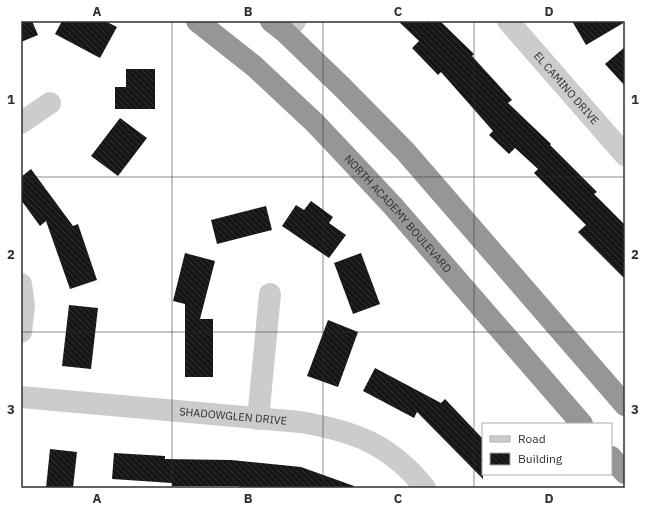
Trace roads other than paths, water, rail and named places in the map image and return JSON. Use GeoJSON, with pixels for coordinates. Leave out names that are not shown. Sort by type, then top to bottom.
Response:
{"type":"FeatureCollection","features":[{"type":"Feature","properties":{"kind":"highway","name":"NORTH ACADEMY BOULEVARD"},"geometry":{"type":"LineString","coordinates":[[197,21],[254,66],[315,123],[393,206],[581,423]]}},
{"type":"Feature","properties":{"kind":"highway"},"geometry":{"type":"LineString","coordinates":[[284,25],[404,151],[625,405]]}},
{"type":"Feature","properties":{"kind":"highway"},"geometry":{"type":"LineString","coordinates":[[612,458],[625,473]]}},
{"type":"Feature","properties":{"kind":"street","name":"EL CAMINO DRIVE"},"geometry":{"type":"LineString","coordinates":[[508,21],[625,156]]}},
{"type":"Feature","properties":{"kind":"street"},"geometry":{"type":"LineString","coordinates":[[21,123],[50,103]]}},
{"type":"Feature","properties":{"kind":"street"},"geometry":{"type":"LineString","coordinates":[[21,284],[24,306],[21,332]]}},
{"type":"Feature","properties":{"kind":"street"},"geometry":{"type":"LineString","coordinates":[[258,419],[270,294]]}},
{"type":"Feature","properties":{"kind":"street","name":"SHADOWGLEN DRIVE"},"geometry":{"type":"LineString","coordinates":[[21,397],[300,422],[328,427],[351,433],[374,444],[395,457],[415,475],[425,488]]}}]}
